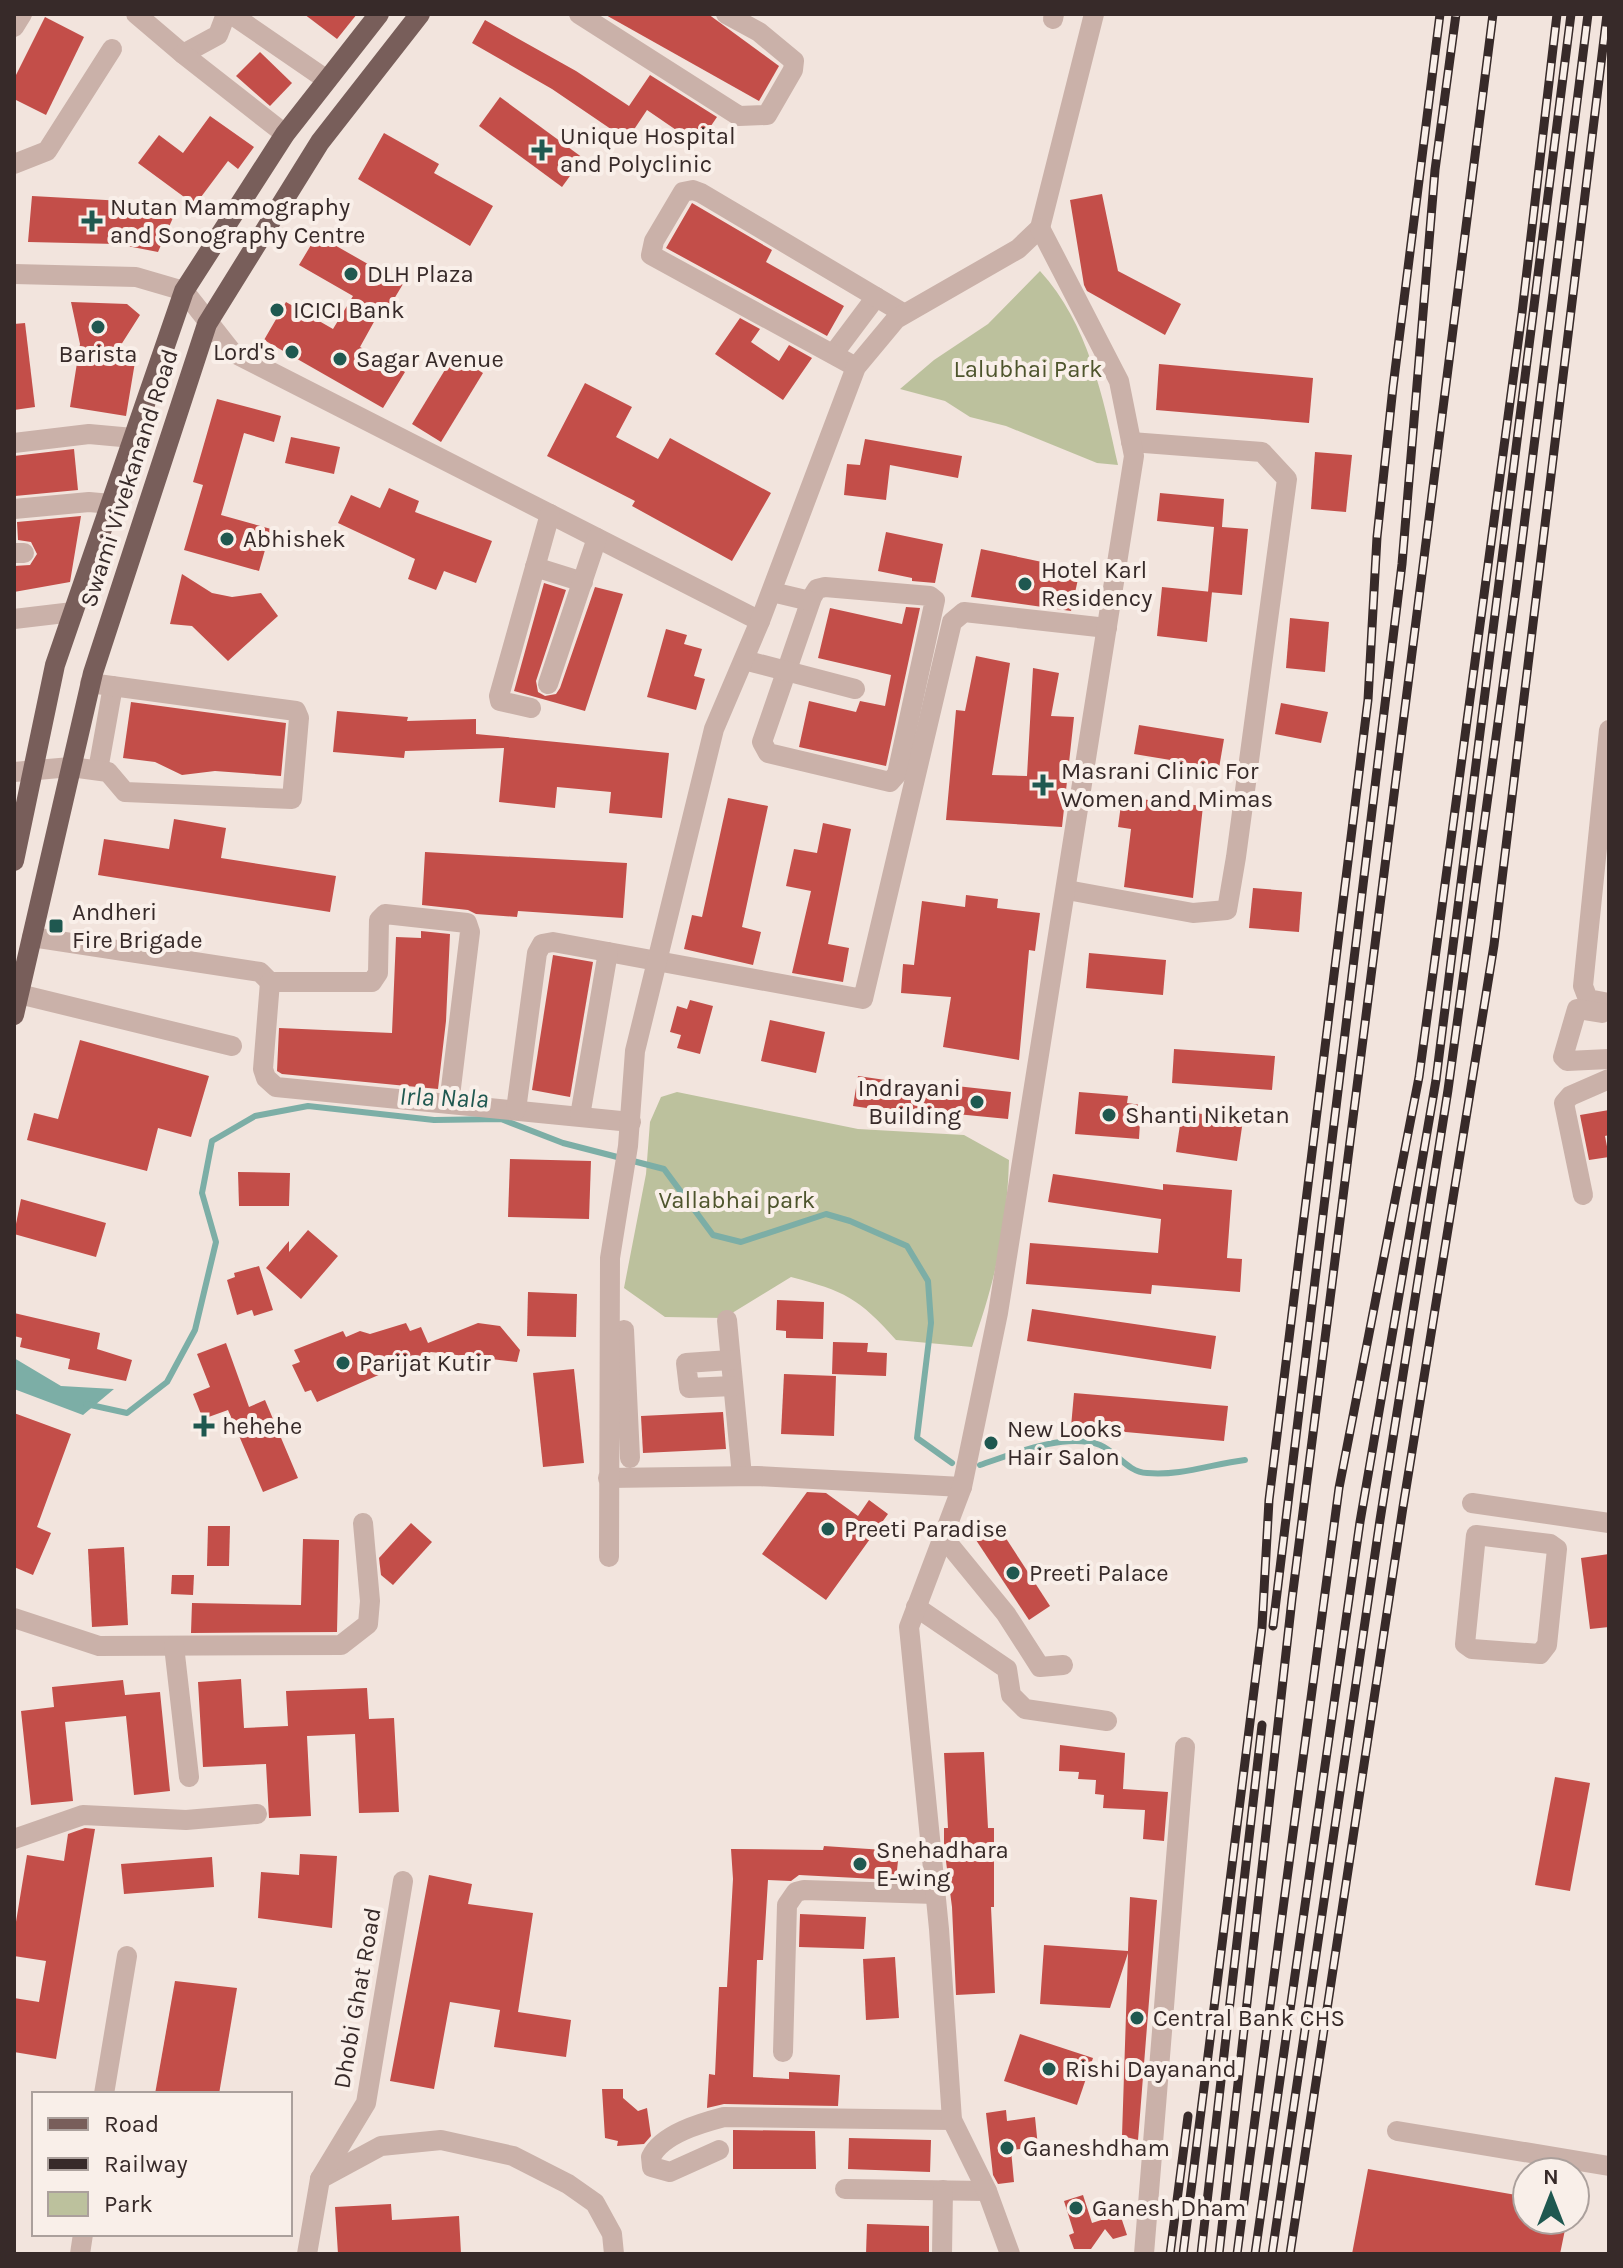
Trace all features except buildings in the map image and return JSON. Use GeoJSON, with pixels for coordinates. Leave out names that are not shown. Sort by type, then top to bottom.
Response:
{"type":"FeatureCollection","features":[{"type":"Feature","properties":{"kind":"main road","name":"Swami Vivekanand Road"},"geometry":{"type":"LineString","coordinates":[[14,861],[24,771],[55,665],[184,291],[285,134],[379,14]]}},
{"type":"Feature","properties":{"kind":"main road","name":"Swami Vivekanand Road"},"geometry":{"type":"LineString","coordinates":[[14,1015],[90,683],[207,324],[320,142],[420,14]]}},
{"type":"Feature","properties":{"kind":"street"},"geometry":{"type":"LineString","coordinates":[[14,27],[22,14]]}},
{"type":"Feature","properties":{"kind":"street"},"geometry":{"type":"LineString","coordinates":[[136,14],[285,134]]}},
{"type":"Feature","properties":{"kind":"street"},"geometry":{"type":"LineString","coordinates":[[183,54],[218,35],[228,14],[327,80]]}},
{"type":"Feature","properties":{"kind":"street"},"geometry":{"type":"LineString","coordinates":[[579,14],[739,116],[767,115],[793,70],[794,61],[759,32],[726,14]]}},
{"type":"Feature","properties":{"kind":"street"},"geometry":{"type":"LineString","coordinates":[[630,1458],[610,1258],[631,1122],[635,1051],[714,729],[772,592],[856,367],[890,325],[991,267],[1018,249],[1040,228],[1094,14]]}},
{"type":"Feature","properties":{"kind":"street"},"geometry":{"type":"LineString","coordinates":[[14,164],[47,151],[112,49]]}},
{"type":"Feature","properties":{"kind":"street"},"geometry":{"type":"LineString","coordinates":[[856,367],[651,255],[654,241],[683,192],[693,190],[701,193],[865,311],[890,325]]}},
{"type":"Feature","properties":{"kind":"street"},"geometry":{"type":"LineString","coordinates":[[1010,2254],[987,2191],[952,2120],[935,1894],[909,1627],[962,1487],[1014,1224],[1134,456],[1119,381],[1040,228]]}},
{"type":"Feature","properties":{"kind":"street"},"geometry":{"type":"LineString","coordinates":[[14,274],[136,277],[184,291],[232,352],[760,621]]}},
{"type":"Feature","properties":{"kind":"street"},"geometry":{"type":"LineString","coordinates":[[865,311],[890,325]]}},
{"type":"Feature","properties":{"kind":"street"},"geometry":{"type":"LineString","coordinates":[[834,353],[865,311]]}},
{"type":"Feature","properties":{"kind":"street"},"geometry":{"type":"LineString","coordinates":[[14,443],[98,433],[133,438]]}},
{"type":"Feature","properties":{"kind":"street"},"geometry":{"type":"LineString","coordinates":[[1067,890],[1193,913],[1227,910],[1236,857],[1287,479],[1262,452],[1131,442]]}},
{"type":"Feature","properties":{"kind":"street"},"geometry":{"type":"LineString","coordinates":[[14,509],[89,502],[111,504]]}},
{"type":"Feature","properties":{"kind":"street"},"geometry":{"type":"LineString","coordinates":[[531,708],[500,701],[499,696],[550,514]]}},
{"type":"Feature","properties":{"kind":"street"},"geometry":{"type":"LineString","coordinates":[[548,684],[597,538]]}},
{"type":"Feature","properties":{"kind":"street"},"geometry":{"type":"LineString","coordinates":[[535,567],[583,582]]}},
{"type":"Feature","properties":{"kind":"street"},"geometry":{"type":"LineString","coordinates":[[516,1110],[538,948],[553,942],[863,999],[937,642],[935,605],[930,596],[825,587],[817,589],[762,736],[768,753],[890,782],[897,774],[921,712]]}},
{"type":"Feature","properties":{"kind":"street"},"geometry":{"type":"LineString","coordinates":[[772,592],[810,601]]}},
{"type":"Feature","properties":{"kind":"street"},"geometry":{"type":"LineString","coordinates":[[14,619],[73,612]]}},
{"type":"Feature","properties":{"kind":"street"},"geometry":{"type":"LineString","coordinates":[[937,642],[964,612],[1107,628]]}},
{"type":"Feature","properties":{"kind":"street"},"geometry":{"type":"LineString","coordinates":[[744,660],[855,689]]}},
{"type":"Feature","properties":{"kind":"street"},"geometry":{"type":"LineString","coordinates":[[24,771],[71,767],[108,772],[125,792],[286,800],[293,794],[299,718],[296,711],[90,683]]}},
{"type":"Feature","properties":{"kind":"street"},"geometry":{"type":"LineString","coordinates":[[98,770],[113,686]]}},
{"type":"Feature","properties":{"kind":"street"},"geometry":{"type":"LineString","coordinates":[[1609,730],[1604,821],[1583,986],[1588,999],[1609,1003]]}},
{"type":"Feature","properties":{"kind":"street"},"geometry":{"type":"LineString","coordinates":[[32,937],[260,972],[270,982],[372,982],[378,973],[379,920],[385,914],[467,923],[470,932],[449,1104]]}},
{"type":"Feature","properties":{"kind":"street"},"geometry":{"type":"LineString","coordinates":[[580,1116],[608,952]]}},
{"type":"Feature","properties":{"kind":"street"},"geometry":{"type":"LineString","coordinates":[[270,982],[263,1069],[270,1084],[631,1122]]}},
{"type":"Feature","properties":{"kind":"street"},"geometry":{"type":"LineString","coordinates":[[19,994],[232,1046]]}},
{"type":"Feature","properties":{"kind":"street"},"geometry":{"type":"LineString","coordinates":[[1609,1014],[1577,1009],[1563,1057],[1567,1061],[1609,1059]]}},
{"type":"Feature","properties":{"kind":"street"},"geometry":{"type":"LineString","coordinates":[[1583,1195],[1564,1103],[1570,1096],[1609,1079]]}},
{"type":"Feature","properties":{"kind":"street"},"geometry":{"type":"LineString","coordinates":[[727,1320],[742,1476]]}},
{"type":"Feature","properties":{"kind":"street"},"geometry":{"type":"LineString","coordinates":[[609,1557],[608,1436],[618,1342]]}},
{"type":"Feature","properties":{"kind":"street"},"geometry":{"type":"LineString","coordinates":[[730,1360],[686,1363],[687,1385],[689,1388],[733,1386]]}},
{"type":"Feature","properties":{"kind":"street"},"geometry":{"type":"LineString","coordinates":[[608,1436],[629,1435]]}},
{"type":"Feature","properties":{"kind":"street"},"geometry":{"type":"LineString","coordinates":[[608,1478],[742,1476],[962,1487]]}},
{"type":"Feature","properties":{"kind":"street"},"geometry":{"type":"LineString","coordinates":[[1472,1503],[1609,1523]]}},
{"type":"Feature","properties":{"kind":"street"},"geometry":{"type":"LineString","coordinates":[[1516,1539],[1518,1509]]}},
{"type":"Feature","properties":{"kind":"street"},"geometry":{"type":"LineString","coordinates":[[14,1618],[99,1646],[341,1645],[368,1624],[370,1601],[363,1523]]}},
{"type":"Feature","properties":{"kind":"street"},"geometry":{"type":"LineString","coordinates":[[1475,1536],[1516,1539],[1550,1544],[1557,1549],[1546,1649],[1537,1655],[1470,1649],[1465,1641],[1475,1536]]}},
{"type":"Feature","properties":{"kind":"street"},"geometry":{"type":"LineString","coordinates":[[943,1537],[1006,1614],[1040,1667],[1063,1665]]}},
{"type":"Feature","properties":{"kind":"street"},"geometry":{"type":"LineString","coordinates":[[916,1607],[1007,1669],[1011,1695],[1025,1709],[1107,1721]]}},
{"type":"Feature","properties":{"kind":"street"},"geometry":{"type":"LineString","coordinates":[[174,1646],[189,1777]]}},
{"type":"Feature","properties":{"kind":"street"},"geometry":{"type":"LineString","coordinates":[[1144,2254],[1185,1747]]}},
{"type":"Feature","properties":{"kind":"street"},"geometry":{"type":"LineString","coordinates":[[14,1839],[83,1815],[186,1820],[257,1814]]}},
{"type":"Feature","properties":{"kind":"street","name":"Dhobi Ghat Road"},"geometry":{"type":"LineString","coordinates":[[307,2254],[320,2179],[366,2103],[403,1881]]}},
{"type":"Feature","properties":{"kind":"street"},"geometry":{"type":"LineString","coordinates":[[783,2052],[787,1905],[792,1896],[804,1890],[935,1894]]}},
{"type":"Feature","properties":{"kind":"street"},"geometry":{"type":"LineString","coordinates":[[104,2092],[127,1956]]}},
{"type":"Feature","properties":{"kind":"street"},"geometry":{"type":"LineString","coordinates":[[719,2150],[670,2172],[652,2167],[651,2157],[664,2142],[696,2126],[724,2117],[952,2120]]}},
{"type":"Feature","properties":{"kind":"street"},"geometry":{"type":"LineString","coordinates":[[1397,2131],[1609,2166]]}},
{"type":"Feature","properties":{"kind":"street"},"geometry":{"type":"LineString","coordinates":[[320,2179],[381,2146],[441,2140],[513,2156],[568,2184],[595,2203],[612,2234],[614,2254]]}},
{"type":"Feature","properties":{"kind":"street"},"geometry":{"type":"LineString","coordinates":[[845,2189],[987,2191]]}},
{"type":"Feature","properties":{"kind":"street"},"geometry":{"type":"LineString","coordinates":[[942,2254],[943,2190]]}},
{"type":"Feature","properties":{"kind":"green space","name":"Lalubhai Park"},"geometry":{"type":"Polygon","coordinates":[[[1040,271],[1057,291],[1082,337],[1099,387],[1118,465],[1097,463],[1006,426],[970,417],[945,401],[900,389],[934,360],[988,324],[1040,271]]]}},
{"type":"Feature","properties":{"kind":"green space","name":"Vallabhai park"},"geometry":{"type":"Polygon","coordinates":[[[677,1092],[858,1129],[964,1135],[1009,1160],[1006,1209],[998,1255],[972,1347],[896,1340],[850,1298],[791,1277],[724,1318],[665,1317],[624,1288],[646,1174],[650,1122],[661,1097],[677,1092]]]}},
{"type":"Feature","properties":{"kind":"water"},"geometry":{"type":"Polygon","coordinates":[[[14,1358],[61,1386],[114,1389],[83,1415],[14,1389],[14,1358]]]}},
{"type":"Feature","properties":{"kind":"waterway","name":"Irla Nala"},"geometry":{"type":"LineString","coordinates":[[86,1404],[127,1413],[167,1382],[195,1330],[216,1242],[202,1193],[212,1141],[255,1116],[308,1106],[434,1120],[501,1119],[563,1143],[664,1169],[713,1235],[741,1242],[826,1214],[907,1246],[928,1281],[931,1323],[917,1438],[952,1463]]}},
{"type":"Feature","properties":{"kind":"waterway","name":"Irla Nala"},"geometry":{"type":"LineString","coordinates":[[980,1465],[1023,1450],[1071,1441],[1100,1445],[1128,1466],[1147,1473],[1184,1471],[1245,1460]]}},
{"type":"Feature","properties":{"kind":"railway"},"geometry":{"type":"LineString","coordinates":[[1183,2254],[1262,1627],[1269,1500],[1368,700],[1377,537],[1440,14]]}},
{"type":"Feature","properties":{"kind":"railway"},"geometry":{"type":"LineString","coordinates":[[1273,1626],[1402,564],[1435,170],[1456,14]]}},
{"type":"Feature","properties":{"kind":"railway"},"geometry":{"type":"LineString","coordinates":[[1219,2254],[1292,1599],[1493,14]]}},
{"type":"Feature","properties":{"kind":"railway"},"geometry":{"type":"LineString","coordinates":[[1237,2254],[1339,1488],[1419,1077],[1522,313],[1557,14]]}},
{"type":"Feature","properties":{"kind":"railway"},"geometry":{"type":"LineString","coordinates":[[1255,2254],[1360,1522],[1436,1080],[1571,14]]}},
{"type":"Feature","properties":{"kind":"railway"},"geometry":{"type":"LineString","coordinates":[[1272,2254],[1380,1520],[1448,1090],[1516,590],[1588,14]]}},
{"type":"Feature","properties":{"kind":"railway"},"geometry":{"type":"LineString","coordinates":[[1290,2254],[1403,1507],[1494,945],[1607,14]]}},
{"type":"Feature","properties":{"kind":"railway"},"geometry":{"type":"LineString","coordinates":[[1201,2254],[1262,1725]]}},
{"type":"Feature","properties":{"kind":"railway"},"geometry":{"type":"LineString","coordinates":[[1170,2254],[1188,2116]]}},
{"type":"Feature","properties":{"kind":"place","name":"Unique Hospital and Polyclinic"},"geometry":{"type":"Point","coordinates":[542,150]}},
{"type":"Feature","properties":{"kind":"place","name":"Nutan Mammography and Sonography Centre"},"geometry":{"type":"Point","coordinates":[92,221]}},
{"type":"Feature","properties":{"kind":"place","name":"DLH Plaza"},"geometry":{"type":"Point","coordinates":[351,274]}},
{"type":"Feature","properties":{"kind":"place","name":"ICICI Bank"},"geometry":{"type":"Point","coordinates":[277,310]}},
{"type":"Feature","properties":{"kind":"place","name":"Barista"},"geometry":{"type":"Point","coordinates":[98,327]}},
{"type":"Feature","properties":{"kind":"place","name":"Lord's"},"geometry":{"type":"Point","coordinates":[292,352]}},
{"type":"Feature","properties":{"kind":"place","name":"Sagar Avenue"},"geometry":{"type":"Point","coordinates":[340,359]}},
{"type":"Feature","properties":{"kind":"place","name":"Abhishek"},"geometry":{"type":"Point","coordinates":[227,539]}},
{"type":"Feature","properties":{"kind":"place","name":"Hotel Karl Residency"},"geometry":{"type":"Point","coordinates":[1025,584]}},
{"type":"Feature","properties":{"kind":"place","name":"Masrani Clinic For Women and Mimas"},"geometry":{"type":"Point","coordinates":[1043,785]}},
{"type":"Feature","properties":{"kind":"place","name":"Andheri Fire Brigade"},"geometry":{"type":"Point","coordinates":[56,926]}},
{"type":"Feature","properties":{"kind":"place","name":"Indrayani Building"},"geometry":{"type":"Point","coordinates":[977,1102]}},
{"type":"Feature","properties":{"kind":"place","name":"Shanti Niketan"},"geometry":{"type":"Point","coordinates":[1109,1115]}},
{"type":"Feature","properties":{"kind":"place","name":"Parijat Kutir"},"geometry":{"type":"Point","coordinates":[343,1363]}},
{"type":"Feature","properties":{"kind":"place","name":"hehehe"},"geometry":{"type":"Point","coordinates":[204,1426]}},
{"type":"Feature","properties":{"kind":"place","name":"New Looks Hair Salon"},"geometry":{"type":"Point","coordinates":[991,1443]}},
{"type":"Feature","properties":{"kind":"place","name":"Preeti Paradise"},"geometry":{"type":"Point","coordinates":[828,1529]}},
{"type":"Feature","properties":{"kind":"place","name":"Preeti Palace"},"geometry":{"type":"Point","coordinates":[1013,1573]}},
{"type":"Feature","properties":{"kind":"place","name":"Snehadhara E-wing"},"geometry":{"type":"Point","coordinates":[860,1864]}},
{"type":"Feature","properties":{"kind":"place","name":"Central Bank CHS"},"geometry":{"type":"Point","coordinates":[1137,2018]}},
{"type":"Feature","properties":{"kind":"place","name":"Rishi Dayanand"},"geometry":{"type":"Point","coordinates":[1049,2069]}},
{"type":"Feature","properties":{"kind":"place","name":"Ganeshdham"},"geometry":{"type":"Point","coordinates":[1007,2148]}},
{"type":"Feature","properties":{"kind":"place","name":"Ganesh Dham"},"geometry":{"type":"Point","coordinates":[1076,2208]}}]}
